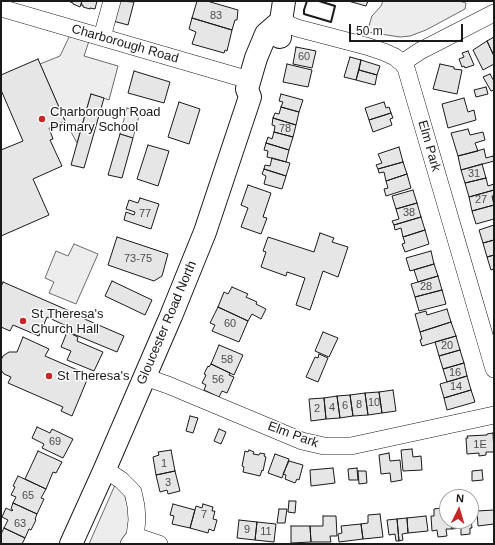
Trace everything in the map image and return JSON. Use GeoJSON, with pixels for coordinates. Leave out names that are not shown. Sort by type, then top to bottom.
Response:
{"type":"FeatureCollection","features":[{"type":"Feature","properties":{"kind":"main road","name":"Gloucester Road North"},"geometry":{"type":"LineString","coordinates":[[71,544],[145,377],[205,232],[250,88],[258,93],[274,47],[280,37],[283,11]]}},
{"type":"Feature","properties":{"kind":"street"},"geometry":{"type":"LineString","coordinates":[[102,37],[112,1]]}},
{"type":"Feature","properties":{"kind":"street","name":"Charborough Road"},"geometry":{"type":"LineString","coordinates":[[1,8],[102,37],[250,88]]}},
{"type":"Feature","properties":{"kind":"street"},"geometry":{"type":"LineString","coordinates":[[283,11],[297,28],[366,46],[384,52],[402,63],[420,51],[494,13]]}},
{"type":"Feature","properties":{"kind":"street","name":"Elm Park"},"geometry":{"type":"LineString","coordinates":[[402,63],[406,68],[412,86],[494,369]]}},
{"type":"Feature","properties":{"kind":"street","name":"Elm Park"},"geometry":{"type":"LineString","coordinates":[[145,377],[168,385],[302,441],[324,446],[351,446],[494,414]]}},
{"type":"Feature","properties":{"kind":"street"},"geometry":{"type":"LineString","coordinates":[[104,471],[121,480],[133,492],[137,520],[132,540],[159,544]]}},
{"type":"Feature","properties":{"kind":"shaded area"},"geometry":{"type":"Polygon","coordinates":[[[383,1],[459,1],[466,3],[465,9],[426,30],[410,36],[400,37],[367,32],[372,16],[381,6],[383,1]]]}},
{"type":"Feature","properties":{"kind":"shaded area"},"geometry":{"type":"Polygon","coordinates":[[[70,35],[89,41],[84,56],[118,66],[109,100],[91,94],[77,143],[65,121],[40,64],[60,56],[70,35]]]}},
{"type":"Feature","properties":{"kind":"shaded area"},"geometry":{"type":"Polygon","coordinates":[[[127,108],[140,112],[133,138],[120,134],[127,108]]]}},
{"type":"Feature","properties":{"kind":"shaded area"},"geometry":{"type":"Polygon","coordinates":[[[74,244],[98,254],[76,304],[49,293],[54,282],[45,278],[56,251],[68,256],[74,244]]]}},
{"type":"Feature","properties":{"kind":"shaded area"},"geometry":{"type":"Polygon","coordinates":[[[115,485],[124,493],[132,517],[124,544],[89,544],[115,485]]]}},
{"type":"Feature","properties":{"kind":"building"},"geometry":{"type":"Polygon","coordinates":[[[68,1],[82,1],[80,7],[68,1]]]}},
{"type":"Feature","properties":{"kind":"building"},"geometry":{"type":"Polygon","coordinates":[[[82,1],[97,1],[95,9],[83,7],[83,5],[81,5],[82,1]]]}},
{"type":"Feature","properties":{"kind":"building"},"geometry":{"type":"Polygon","coordinates":[[[118,1],[134,2],[128,25],[113,21],[118,1]]]}},
{"type":"Feature","properties":{"kind":"building"},"geometry":{"type":"Polygon","coordinates":[[[197,1],[207,1],[238,10],[237,20],[235,20],[232,30],[192,18],[197,1]]]}},
{"type":"Feature","properties":{"kind":"building"},"geometry":{"type":"Polygon","coordinates":[[[348,1],[368,1],[366,6],[348,1]]]}},
{"type":"Feature","properties":{"kind":"building"},"geometry":{"type":"Polygon","coordinates":[[[192,18],[232,30],[227,51],[225,50],[224,53],[192,44],[196,32],[189,29],[192,18]]]}},
{"type":"Feature","properties":{"kind":"building"},"geometry":{"type":"Polygon","coordinates":[[[494,37],[494,56],[487,41],[494,37]]]}},
{"type":"Feature","properties":{"kind":"building"},"geometry":{"type":"Polygon","coordinates":[[[487,41],[494,56],[494,64],[483,70],[473,50],[487,41]]]}},
{"type":"Feature","properties":{"kind":"building"},"geometry":{"type":"Polygon","coordinates":[[[296,47],[316,51],[312,68],[293,64],[296,47]]]}},
{"type":"Feature","properties":{"kind":"building"},"geometry":{"type":"Polygon","coordinates":[[[468,51],[474,65],[465,68],[464,66],[462,67],[459,59],[464,57],[462,53],[468,51]]]}},
{"type":"Feature","properties":{"kind":"building"},"geometry":{"type":"Polygon","coordinates":[[[350,57],[361,60],[356,80],[344,77],[350,57]]]}},
{"type":"Feature","properties":{"kind":"building"},"geometry":{"type":"Polygon","coordinates":[[[38,59],[65,121],[49,128],[53,139],[50,140],[62,166],[33,179],[49,215],[1,236],[1,150],[23,141],[1,90],[1,75],[38,59]]]}},
{"type":"Feature","properties":{"kind":"building"},"geometry":{"type":"Polygon","coordinates":[[[361,60],[380,66],[377,75],[359,70],[361,60]]]}},
{"type":"Feature","properties":{"kind":"building"},"geometry":{"type":"Polygon","coordinates":[[[287,64],[312,70],[308,87],[283,82],[287,64]]]}},
{"type":"Feature","properties":{"kind":"building"},"geometry":{"type":"Polygon","coordinates":[[[440,64],[462,70],[457,94],[433,89],[440,64]]]}},
{"type":"Feature","properties":{"kind":"building"},"geometry":{"type":"Polygon","coordinates":[[[359,70],[377,75],[375,85],[356,80],[359,70]]]}},
{"type":"Feature","properties":{"kind":"building"},"geometry":{"type":"Polygon","coordinates":[[[134,71],[170,82],[164,103],[128,93],[134,71]]]}},
{"type":"Feature","properties":{"kind":"building"},"geometry":{"type":"Polygon","coordinates":[[[490,74],[494,81],[494,90],[491,91],[483,77],[490,74]]]}},
{"type":"Feature","properties":{"kind":"building"},"geometry":{"type":"Polygon","coordinates":[[[486,87],[488,94],[476,97],[474,90],[486,87]]]}},
{"type":"Feature","properties":{"kind":"building"},"geometry":{"type":"Polygon","coordinates":[[[91,94],[104,98],[84,168],[71,165],[91,94]]]}},
{"type":"Feature","properties":{"kind":"building"},"geometry":{"type":"Polygon","coordinates":[[[281,94],[303,100],[299,112],[281,107],[283,102],[279,101],[281,94]]]}},
{"type":"Feature","properties":{"kind":"building"},"geometry":{"type":"Polygon","coordinates":[[[464,98],[468,112],[474,110],[476,120],[448,128],[442,104],[464,98]]]}},
{"type":"Feature","properties":{"kind":"building"},"geometry":{"type":"Polygon","coordinates":[[[179,102],[200,109],[189,144],[168,137],[179,102]]]}},
{"type":"Feature","properties":{"kind":"building"},"geometry":{"type":"Polygon","coordinates":[[[384,102],[386,108],[389,107],[391,113],[369,120],[365,108],[384,102]]]}},
{"type":"Feature","properties":{"kind":"building"},"geometry":{"type":"Polygon","coordinates":[[[281,107],[299,112],[296,125],[273,118],[275,113],[279,114],[281,107]]]}},
{"type":"Feature","properties":{"kind":"building"},"geometry":{"type":"Polygon","coordinates":[[[391,113],[393,118],[390,119],[392,125],[373,132],[369,120],[391,113]]]}},
{"type":"Feature","properties":{"kind":"building"},"geometry":{"type":"Polygon","coordinates":[[[273,118],[296,125],[293,137],[274,132],[275,126],[272,125],[273,118]]]}},
{"type":"Feature","properties":{"kind":"building"},"geometry":{"type":"Polygon","coordinates":[[[468,129],[470,135],[483,132],[485,140],[475,143],[478,151],[458,156],[451,133],[468,129]]]}},
{"type":"Feature","properties":{"kind":"building"},"geometry":{"type":"Polygon","coordinates":[[[274,132],[293,137],[289,150],[266,143],[268,137],[272,139],[274,132]]]}},
{"type":"Feature","properties":{"kind":"building"},"geometry":{"type":"Polygon","coordinates":[[[120,134],[133,138],[122,178],[108,175],[120,134]]]}},
{"type":"Feature","properties":{"kind":"building"},"geometry":{"type":"Polygon","coordinates":[[[266,143],[289,150],[286,162],[267,157],[268,151],[264,150],[266,143]]]}},
{"type":"Feature","properties":{"kind":"building"},"geometry":{"type":"Polygon","coordinates":[[[148,145],[169,151],[158,186],[137,179],[148,145]]]}},
{"type":"Feature","properties":{"kind":"building"},"geometry":{"type":"Polygon","coordinates":[[[399,147],[403,162],[378,169],[376,165],[382,163],[378,154],[399,147]]]}},
{"type":"Feature","properties":{"kind":"building"},"geometry":{"type":"Polygon","coordinates":[[[484,149],[486,158],[493,156],[494,161],[461,170],[458,156],[484,149]]]}},
{"type":"Feature","properties":{"kind":"building"},"geometry":{"type":"Polygon","coordinates":[[[272,158],[290,163],[286,176],[264,169],[265,165],[270,166],[272,158]]]}},
{"type":"Feature","properties":{"kind":"building"},"geometry":{"type":"Polygon","coordinates":[[[403,162],[407,174],[386,181],[384,172],[379,173],[378,169],[403,162]]]}},
{"type":"Feature","properties":{"kind":"building"},"geometry":{"type":"Polygon","coordinates":[[[482,164],[486,178],[465,183],[461,170],[482,164]]]}},
{"type":"Feature","properties":{"kind":"building"},"geometry":{"type":"Polygon","coordinates":[[[264,169],[286,176],[282,189],[264,184],[266,176],[262,174],[264,169]]]}},
{"type":"Feature","properties":{"kind":"building"},"geometry":{"type":"Polygon","coordinates":[[[407,174],[411,188],[386,196],[384,189],[388,188],[386,181],[407,174]]]}},
{"type":"Feature","properties":{"kind":"building"},"geometry":{"type":"Polygon","coordinates":[[[486,178],[488,186],[494,184],[494,190],[469,197],[465,183],[486,178]]]}},
{"type":"Feature","properties":{"kind":"building"},"geometry":{"type":"Polygon","coordinates":[[[248,185],[271,193],[263,217],[267,218],[261,234],[241,227],[248,208],[241,205],[248,185]]]}},
{"type":"Feature","properties":{"kind":"building"},"geometry":{"type":"Polygon","coordinates":[[[413,190],[417,203],[396,209],[392,196],[413,190]]]}},
{"type":"Feature","properties":{"kind":"building"},"geometry":{"type":"Polygon","coordinates":[[[494,190],[494,196],[492,196],[494,205],[472,211],[469,197],[494,190]]]}},
{"type":"Feature","properties":{"kind":"building"},"geometry":{"type":"Polygon","coordinates":[[[140,198],[159,204],[151,229],[124,220],[126,212],[134,215],[135,212],[126,209],[129,200],[138,203],[140,198]]]}},
{"type":"Feature","properties":{"kind":"building"},"geometry":{"type":"Polygon","coordinates":[[[417,203],[421,217],[394,225],[392,221],[399,219],[396,209],[417,203]]]}},
{"type":"Feature","properties":{"kind":"building"},"geometry":{"type":"Polygon","coordinates":[[[494,205],[494,219],[476,224],[472,211],[494,205]]]}},
{"type":"Feature","properties":{"kind":"building"},"geometry":{"type":"Polygon","coordinates":[[[421,217],[425,230],[403,237],[401,228],[395,230],[394,225],[421,217]]]}},
{"type":"Feature","properties":{"kind":"building"},"geometry":{"type":"Polygon","coordinates":[[[494,225],[494,240],[483,243],[479,230],[494,225]]]}},
{"type":"Feature","properties":{"kind":"building"},"geometry":{"type":"Polygon","coordinates":[[[425,230],[429,244],[405,252],[402,244],[405,243],[403,237],[425,230]]]}},
{"type":"Feature","properties":{"kind":"building"},"geometry":{"type":"Polygon","coordinates":[[[320,233],[334,238],[332,242],[348,247],[338,277],[323,271],[310,310],[296,305],[305,278],[287,272],[286,276],[261,267],[266,252],[263,251],[268,237],[314,252],[320,233]]]}},
{"type":"Feature","properties":{"kind":"building"},"geometry":{"type":"Polygon","coordinates":[[[117,237],[168,254],[162,276],[154,281],[108,265],[117,237]]]}},
{"type":"Feature","properties":{"kind":"building"},"geometry":{"type":"Polygon","coordinates":[[[494,240],[494,255],[487,257],[483,243],[494,240]]]}},
{"type":"Feature","properties":{"kind":"building"},"geometry":{"type":"Polygon","coordinates":[[[431,251],[434,264],[410,271],[406,258],[431,251]]]}},
{"type":"Feature","properties":{"kind":"building"},"geometry":{"type":"Polygon","coordinates":[[[494,255],[494,269],[491,270],[487,257],[494,255]]]}},
{"type":"Feature","properties":{"kind":"building"},"geometry":{"type":"Polygon","coordinates":[[[434,264],[438,276],[418,282],[414,270],[434,264]]]}},
{"type":"Feature","properties":{"kind":"building"},"geometry":{"type":"Polygon","coordinates":[[[438,276],[442,290],[415,297],[411,284],[438,276]]]}},
{"type":"Feature","properties":{"kind":"building"},"geometry":{"type":"Polygon","coordinates":[[[112,281],[152,300],[145,315],[105,296],[112,281]]]}},
{"type":"Feature","properties":{"kind":"building","name":"St Theresa's Church Hall"},"geometry":{"type":"Polygon","coordinates":[[[3,282],[124,336],[117,352],[71,333],[73,329],[47,317],[39,336],[13,325],[10,331],[1,327],[1,287],[3,282]]]}},
{"type":"Feature","properties":{"kind":"building"},"geometry":{"type":"Polygon","coordinates":[[[232,287],[248,294],[246,297],[257,302],[256,304],[266,309],[261,319],[252,314],[248,321],[218,307],[224,292],[228,294],[232,287]]]}},
{"type":"Feature","properties":{"kind":"building"},"geometry":{"type":"Polygon","coordinates":[[[442,290],[446,304],[419,311],[415,297],[442,290]]]}},
{"type":"Feature","properties":{"kind":"building"},"geometry":{"type":"Polygon","coordinates":[[[218,307],[248,321],[239,342],[212,331],[215,325],[210,323],[218,307]]]}},
{"type":"Feature","properties":{"kind":"building"},"geometry":{"type":"Polygon","coordinates":[[[447,309],[451,322],[420,332],[415,314],[426,311],[427,315],[447,309]]]}},
{"type":"Feature","properties":{"kind":"building"},"geometry":{"type":"Polygon","coordinates":[[[451,322],[456,336],[422,346],[420,332],[451,322]]]}},
{"type":"Feature","properties":{"kind":"building"},"geometry":{"type":"Polygon","coordinates":[[[67,332],[78,337],[77,341],[103,352],[94,371],[67,360],[71,351],[61,347],[67,332]]]}},
{"type":"Feature","properties":{"kind":"building"},"geometry":{"type":"Polygon","coordinates":[[[323,332],[338,338],[329,357],[315,351],[323,332]]]}},
{"type":"Feature","properties":{"kind":"building"},"geometry":{"type":"Polygon","coordinates":[[[456,336],[460,350],[439,356],[435,342],[456,336]]]}},
{"type":"Feature","properties":{"kind":"building","name":"St Theresa's"},"geometry":{"type":"Polygon","coordinates":[[[23,337],[49,349],[45,356],[89,375],[72,416],[61,411],[63,407],[8,383],[11,377],[4,374],[1,370],[1,360],[3,356],[9,352],[17,352],[23,337]]]}},
{"type":"Feature","properties":{"kind":"building"},"geometry":{"type":"Polygon","coordinates":[[[219,345],[243,355],[234,375],[211,364],[219,345]]]}},
{"type":"Feature","properties":{"kind":"building"},"geometry":{"type":"Polygon","coordinates":[[[460,350],[464,363],[443,369],[439,356],[460,350]]]}},
{"type":"Feature","properties":{"kind":"building"},"geometry":{"type":"Polygon","coordinates":[[[319,354],[328,358],[318,382],[306,377],[315,357],[318,358],[319,354]]]}},
{"type":"Feature","properties":{"kind":"building"},"geometry":{"type":"Polygon","coordinates":[[[464,363],[467,376],[447,382],[443,369],[464,363]]]}},
{"type":"Feature","properties":{"kind":"building"},"geometry":{"type":"Polygon","coordinates":[[[211,364],[230,373],[229,375],[234,377],[227,393],[222,391],[219,397],[204,390],[206,385],[202,383],[206,375],[204,374],[208,366],[209,367],[211,364]]]}},
{"type":"Feature","properties":{"kind":"building"},"geometry":{"type":"Polygon","coordinates":[[[467,376],[471,390],[444,398],[440,384],[467,376]]]}},
{"type":"Feature","properties":{"kind":"building"},"geometry":{"type":"Polygon","coordinates":[[[393,390],[396,411],[382,413],[379,392],[393,390]]]}},
{"type":"Feature","properties":{"kind":"building"},"geometry":{"type":"Polygon","coordinates":[[[471,390],[475,402],[447,410],[444,398],[471,390]]]}},
{"type":"Feature","properties":{"kind":"building"},"geometry":{"type":"Polygon","coordinates":[[[379,392],[382,413],[368,415],[365,393],[379,392]]]}},
{"type":"Feature","properties":{"kind":"building"},"geometry":{"type":"Polygon","coordinates":[[[365,393],[368,415],[353,416],[350,395],[365,393]]]}},
{"type":"Feature","properties":{"kind":"building"},"geometry":{"type":"Polygon","coordinates":[[[350,395],[353,416],[340,418],[337,396],[350,395]]]}},
{"type":"Feature","properties":{"kind":"building"},"geometry":{"type":"Polygon","coordinates":[[[337,396],[340,418],[326,419],[324,398],[337,396]]]}},
{"type":"Feature","properties":{"kind":"building"},"geometry":{"type":"Polygon","coordinates":[[[324,398],[326,419],[311,421],[309,399],[324,398]]]}},
{"type":"Feature","properties":{"kind":"building"},"geometry":{"type":"Polygon","coordinates":[[[190,416],[198,418],[193,433],[186,431],[190,416]]]}},
{"type":"Feature","properties":{"kind":"building"},"geometry":{"type":"Polygon","coordinates":[[[37,427],[50,433],[52,429],[73,439],[63,458],[42,448],[44,444],[32,438],[37,427]]]}},
{"type":"Feature","properties":{"kind":"building"},"geometry":{"type":"Polygon","coordinates":[[[219,429],[226,432],[221,444],[214,441],[219,429]]]}},
{"type":"Feature","properties":{"kind":"building"},"geometry":{"type":"Polygon","coordinates":[[[493,433],[494,452],[486,452],[486,455],[479,456],[479,453],[467,454],[467,436],[487,435],[493,433]]]}},
{"type":"Feature","properties":{"kind":"building"},"geometry":{"type":"Polygon","coordinates":[[[412,449],[413,457],[421,456],[422,470],[403,471],[401,450],[412,449]]]}},
{"type":"Feature","properties":{"kind":"building"},"geometry":{"type":"Polygon","coordinates":[[[171,450],[175,471],[156,475],[153,457],[159,455],[158,452],[171,450]]]}},
{"type":"Feature","properties":{"kind":"building"},"geometry":{"type":"Polygon","coordinates":[[[249,450],[254,452],[253,454],[265,454],[264,456],[266,457],[263,471],[262,470],[260,476],[243,472],[244,467],[242,466],[245,451],[248,452],[249,450]]]}},
{"type":"Feature","properties":{"kind":"building"},"geometry":{"type":"Polygon","coordinates":[[[38,451],[62,462],[56,473],[53,472],[46,489],[25,479],[38,451]]]}},
{"type":"Feature","properties":{"kind":"building"},"geometry":{"type":"Polygon","coordinates":[[[389,453],[390,461],[400,460],[402,480],[391,482],[390,473],[381,474],[379,455],[389,453]]]}},
{"type":"Feature","properties":{"kind":"building"},"geometry":{"type":"Polygon","coordinates":[[[275,454],[289,459],[282,478],[268,473],[275,454]]]}},
{"type":"Feature","properties":{"kind":"building"},"geometry":{"type":"Polygon","coordinates":[[[289,461],[303,465],[299,480],[297,479],[295,483],[285,479],[286,475],[283,474],[289,461]]]}},
{"type":"Feature","properties":{"kind":"building"},"geometry":{"type":"Polygon","coordinates":[[[333,468],[335,483],[311,486],[310,470],[333,468]]]}},
{"type":"Feature","properties":{"kind":"building"},"geometry":{"type":"Polygon","coordinates":[[[357,468],[358,480],[349,480],[348,469],[357,468]]]}},
{"type":"Feature","properties":{"kind":"building"},"geometry":{"type":"Polygon","coordinates":[[[482,470],[483,480],[472,481],[472,471],[482,470]]]}},
{"type":"Feature","properties":{"kind":"building"},"geometry":{"type":"Polygon","coordinates":[[[175,471],[180,491],[168,494],[167,490],[160,492],[156,475],[175,471]]]}},
{"type":"Feature","properties":{"kind":"building"},"geometry":{"type":"Polygon","coordinates":[[[358,471],[366,471],[367,483],[359,484],[358,471]]]}},
{"type":"Feature","properties":{"kind":"building"},"geometry":{"type":"Polygon","coordinates":[[[18,476],[46,489],[41,498],[44,499],[37,514],[13,503],[16,497],[11,495],[15,487],[13,486],[18,476]]]}},
{"type":"Feature","properties":{"kind":"building"},"geometry":{"type":"Polygon","coordinates":[[[289,501],[296,501],[295,513],[288,512],[289,501]]]}},
{"type":"Feature","properties":{"kind":"building"},"geometry":{"type":"Polygon","coordinates":[[[13,503],[37,514],[31,530],[29,529],[25,538],[4,528],[8,520],[2,517],[6,508],[12,511],[13,510],[11,509],[13,503]]]}},
{"type":"Feature","properties":{"kind":"building"},"geometry":{"type":"Polygon","coordinates":[[[173,504],[195,510],[190,528],[172,524],[174,516],[170,515],[173,504]]]}},
{"type":"Feature","properties":{"kind":"building"},"geometry":{"type":"Polygon","coordinates":[[[203,504],[213,507],[212,511],[215,511],[213,519],[217,520],[214,531],[209,529],[208,533],[190,528],[196,506],[202,508],[203,504]]]}},
{"type":"Feature","properties":{"kind":"building"},"geometry":{"type":"Polygon","coordinates":[[[439,508],[439,529],[446,529],[447,536],[438,537],[437,530],[432,531],[431,516],[434,516],[434,509],[439,508]]]}},
{"type":"Feature","properties":{"kind":"building"},"geometry":{"type":"Polygon","coordinates":[[[279,509],[287,509],[285,523],[277,523],[279,509]]]}},
{"type":"Feature","properties":{"kind":"building"},"geometry":{"type":"Polygon","coordinates":[[[494,510],[494,524],[479,526],[479,511],[494,510]]]}},
{"type":"Feature","properties":{"kind":"building"},"geometry":{"type":"Polygon","coordinates":[[[380,514],[383,537],[363,539],[361,524],[368,523],[368,515],[380,514]]]}},
{"type":"Feature","properties":{"kind":"building"},"geometry":{"type":"Polygon","coordinates":[[[323,516],[336,516],[337,536],[330,536],[331,542],[311,542],[310,526],[323,526],[323,516]]]}},
{"type":"Feature","properties":{"kind":"building"},"geometry":{"type":"Polygon","coordinates":[[[426,516],[428,531],[408,533],[407,518],[426,516]]]}},
{"type":"Feature","properties":{"kind":"building"},"geometry":{"type":"Polygon","coordinates":[[[407,518],[408,533],[402,534],[403,540],[399,541],[397,519],[407,518]]]}},
{"type":"Feature","properties":{"kind":"building"},"geometry":{"type":"Polygon","coordinates":[[[397,519],[399,541],[396,541],[395,534],[389,535],[387,520],[397,519]]]}},
{"type":"Feature","properties":{"kind":"building"},"geometry":{"type":"Polygon","coordinates":[[[239,520],[257,522],[255,540],[237,538],[239,520]]]}},
{"type":"Feature","properties":{"kind":"building"},"geometry":{"type":"Polygon","coordinates":[[[257,522],[276,524],[274,542],[255,540],[257,522]]]}},
{"type":"Feature","properties":{"kind":"building"},"geometry":{"type":"Polygon","coordinates":[[[361,524],[363,539],[339,542],[338,534],[342,533],[341,526],[361,524]]]}},
{"type":"Feature","properties":{"kind":"building"},"geometry":{"type":"Polygon","coordinates":[[[291,526],[310,526],[311,542],[291,543],[291,526]]]}},
{"type":"Feature","properties":{"kind":"building"},"geometry":{"type":"Polygon","coordinates":[[[4,528],[25,538],[22,544],[1,544],[1,534],[4,528]]]}},
{"type":"Feature","properties":{"kind":"building"},"geometry":{"type":"Polygon","coordinates":[[[461,529],[470,529],[470,534],[461,535],[461,529]]]}},
{"type":"Feature","properties":{"kind":"wall"},"geometry":{"type":"LineString","coordinates":[[307,1],[304,14],[331,22],[335,6],[319,1]]}},
{"type":"Feature","properties":{"kind":"place","name":"Charborough Road Primary School"},"geometry":{"type":"Point","coordinates":[42,119]}},
{"type":"Feature","properties":{"kind":"place","name":"St Theresa's Church Hall"},"geometry":{"type":"Point","coordinates":[23,321]}},
{"type":"Feature","properties":{"kind":"place","name":"St Theresa's"},"geometry":{"type":"Point","coordinates":[49,376]}}]}
